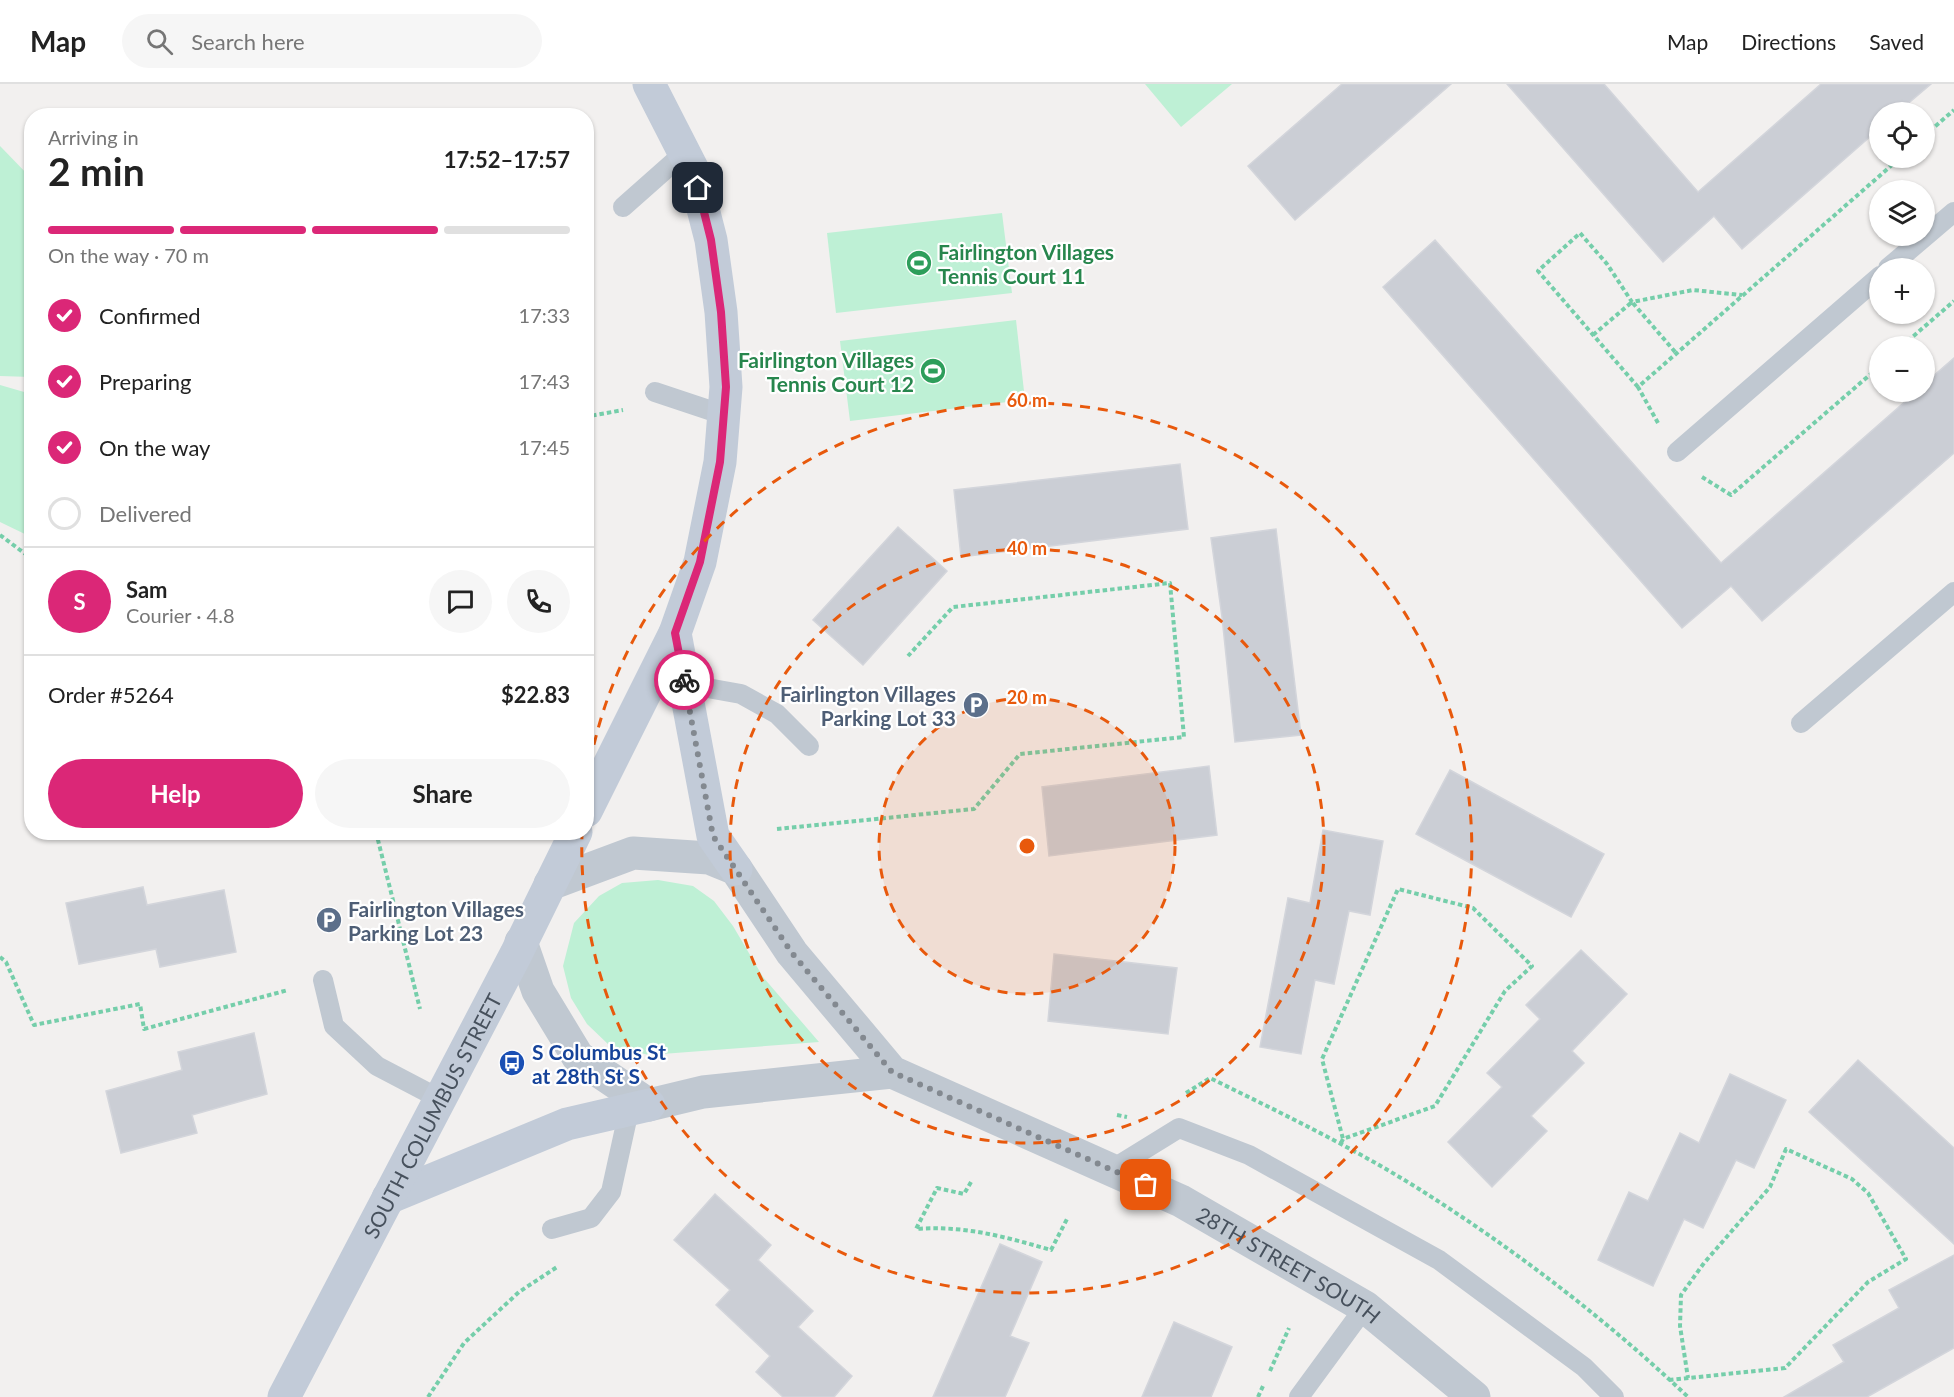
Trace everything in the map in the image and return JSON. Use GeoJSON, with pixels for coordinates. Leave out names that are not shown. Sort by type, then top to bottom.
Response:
{"type":"FeatureCollection","features":[{"type":"Feature","properties":{"kind":"street"},"geometry":{"type":"LineString","coordinates":[[594,795],[675,633],[700,562],[720,462],[726,387],[721,312],[711,240],[693,170],[650,84]]}},
{"type":"Feature","properties":{"kind":"street"},"geometry":{"type":"LineString","coordinates":[[675,633],[713,836],[736,869]]}},
{"type":"Feature","properties":{"kind":"street","name":"SOUTH COLUMBUS STREET"},"geometry":{"type":"LineString","coordinates":[[284,1397],[572,840]]}},
{"type":"Feature","properties":{"kind":"street"},"geometry":{"type":"LineString","coordinates":[[550,884],[633,854],[709,858],[736,869]]}},
{"type":"Feature","properties":{"kind":"street","name":"28TH STREET SOUTH"},"geometry":{"type":"LineString","coordinates":[[736,869],[792,953],[892,1072],[1180,1201],[1365,1307],[1474,1397]]}},
{"type":"Feature","properties":{"kind":"street"},"geometry":{"type":"LineString","coordinates":[[521,942],[538,991],[578,1057],[639,1107]]}},
{"type":"Feature","properties":{"kind":"street"},"geometry":{"type":"LineString","coordinates":[[388,1198],[567,1124],[703,1092],[892,1072]]}},
{"type":"Feature","properties":{"kind":"lane"},"geometry":{"type":"LineString","coordinates":[[623,207],[684,153]]}},
{"type":"Feature","properties":{"kind":"lane"},"geometry":{"type":"LineString","coordinates":[[1900,258],[1954,212]]}},
{"type":"Feature","properties":{"kind":"lane"},"geometry":{"type":"LineString","coordinates":[[1677,452],[1869,286]]}},
{"type":"Feature","properties":{"kind":"lane"},"geometry":{"type":"LineString","coordinates":[[655,392],[723,414]]}},
{"type":"Feature","properties":{"kind":"lane"},"geometry":{"type":"LineString","coordinates":[[1801,723],[1954,592]]}},
{"type":"Feature","properties":{"kind":"lane"},"geometry":{"type":"LineString","coordinates":[[685,684],[741,694],[777,714],[809,746]]}},
{"type":"Feature","properties":{"kind":"lane"},"geometry":{"type":"LineString","coordinates":[[323,980],[334,1026],[377,1066],[440,1099]]}},
{"type":"Feature","properties":{"kind":"lane"},"geometry":{"type":"LineString","coordinates":[[552,1229],[591,1218],[611,1192],[639,1107]]}},
{"type":"Feature","properties":{"kind":"lane"},"geometry":{"type":"LineString","coordinates":[[1111,1170],[1179,1128],[1249,1155],[1439,1260],[1584,1367],[1614,1397]]}},
{"type":"Feature","properties":{"kind":"lane"},"geometry":{"type":"LineString","coordinates":[[1299,1397],[1365,1307]]}},
{"type":"Feature","properties":{"kind":"path"},"geometry":{"type":"LineString","coordinates":[[1935,126],[1954,110]]}},
{"type":"Feature","properties":{"kind":"path"},"geometry":{"type":"LineString","coordinates":[[1638,387],[1538,271],[1580,233],[1607,264],[1632,302],[1676,353]]}},
{"type":"Feature","properties":{"kind":"path"},"geometry":{"type":"LineString","coordinates":[[1593,335],[1632,302],[1693,290],[1743,295]]}},
{"type":"Feature","properties":{"kind":"path"},"geometry":{"type":"LineString","coordinates":[[1914,336],[1954,301]]}},
{"type":"Feature","properties":{"kind":"path"},"geometry":{"type":"LineString","coordinates":[[594,415],[624,410]]}},
{"type":"Feature","properties":{"kind":"path"},"geometry":{"type":"LineString","coordinates":[[0,535],[24,553]]}},
{"type":"Feature","properties":{"kind":"path"},"geometry":{"type":"LineString","coordinates":[[777,829],[974,809],[1020,754],[1184,737],[1170,583],[953,607],[908,656]]}},
{"type":"Feature","properties":{"kind":"path"},"geometry":{"type":"LineString","coordinates":[[378,840],[420,1009]]}},
{"type":"Feature","properties":{"kind":"path"},"geometry":{"type":"LineString","coordinates":[[1398,889],[1473,908],[1532,966],[1505,991],[1435,1106],[1342,1142],[1322,1059],[1398,889]]}},
{"type":"Feature","properties":{"kind":"path"},"geometry":{"type":"LineString","coordinates":[[0,957],[6,962],[34,1025],[140,1005],[144,1029],[323,980]]}},
{"type":"Feature","properties":{"kind":"path"},"geometry":{"type":"LineString","coordinates":[[1669,1380],[1785,1368],[1868,1282],[1906,1259],[1868,1193],[1852,1179],[1786,1149],[1770,1187],[1704,1263],[1681,1295],[1680,1326],[1688,1378]]}},
{"type":"Feature","properties":{"kind":"path"},"geometry":{"type":"LineString","coordinates":[[971,1182],[964,1194],[937,1188],[915,1229],[943,1227],[998,1235],[1051,1250],[1067,1219]]}},
{"type":"Feature","properties":{"kind":"path"},"geometry":{"type":"LineString","coordinates":[[428,1397],[464,1343],[519,1292],[565,1262]]}},
{"type":"Feature","properties":{"kind":"path"},"geometry":{"type":"LineString","coordinates":[[1258,1397],[1289,1328]]}},
{"type":"Feature","properties":{"kind":"green space"},"geometry":{"type":"Polygon","coordinates":[[[1145,84],[1232,84],[1181,127],[1145,84]]]}},
{"type":"Feature","properties":{"kind":"green space"},"geometry":{"type":"Polygon","coordinates":[[[0,146],[24,171],[24,377],[0,376],[0,146]]]}},
{"type":"Feature","properties":{"kind":"green space","name":"Fairlington Villages Tennis Court 11"},"geometry":{"type":"Polygon","coordinates":[[[1002,213],[1012,293],[836,313],[827,233],[1002,213]]]}},
{"type":"Feature","properties":{"kind":"green space","name":"Fairlington Villages Tennis Court 12"},"geometry":{"type":"Polygon","coordinates":[[[1016,320],[1025,400],[850,421],[840,341],[1016,320]]]}},
{"type":"Feature","properties":{"kind":"green space"},"geometry":{"type":"Polygon","coordinates":[[[0,385],[24,392],[24,534],[0,522],[0,385]]]}},
{"type":"Feature","properties":{"kind":"green space"},"geometry":{"type":"Polygon","coordinates":[[[658,880],[693,886],[714,901],[733,926],[763,977],[819,1042],[649,1055],[610,1046],[587,1024],[571,998],[563,966],[574,923],[599,896],[622,883],[658,880]]]}},
{"type":"Feature","properties":{"kind":"building"},"geometry":{"type":"Polygon","coordinates":[[[1342,84],[1451,84],[1295,220],[1248,166],[1342,84]]]}},
{"type":"Feature","properties":{"kind":"building"},"geometry":{"type":"Polygon","coordinates":[[[1507,84],[1604,84],[1698,192],[1821,84],[1931,84],[1910,102],[1869,102],[1869,138],[1742,249],[1714,216],[1663,262],[1507,84]]]}},
{"type":"Feature","properties":{"kind":"building"},"geometry":{"type":"Polygon","coordinates":[[[1435,240],[1721,563],[1905,402],[1935,402],[1935,374],[1954,358],[1954,453],[1762,621],[1731,586],[1682,628],[1383,287],[1435,240]]]}},
{"type":"Feature","properties":{"kind":"building"},"geometry":{"type":"Polygon","coordinates":[[[1180,464],[1188,529],[961,557],[954,490],[1180,464]]]}},
{"type":"Feature","properties":{"kind":"building"},"geometry":{"type":"Polygon","coordinates":[[[898,527],[947,571],[863,665],[813,620],[898,527]]]}},
{"type":"Feature","properties":{"kind":"building"},"geometry":{"type":"Polygon","coordinates":[[[1276,529],[1301,735],[1235,742],[1211,538],[1276,529]]]}},
{"type":"Feature","properties":{"kind":"building"},"geometry":{"type":"Polygon","coordinates":[[[1209,766],[1217,835],[1049,856],[1042,787],[1209,766]]]}},
{"type":"Feature","properties":{"kind":"building"},"geometry":{"type":"Polygon","coordinates":[[[1450,770],[1604,854],[1571,917],[1416,834],[1450,770]]]}},
{"type":"Feature","properties":{"kind":"building"},"geometry":{"type":"Polygon","coordinates":[[[1323,830],[1383,841],[1370,915],[1349,911],[1334,984],[1315,980],[1301,1054],[1260,1047],[1288,898],[1310,903],[1323,830]]]}},
{"type":"Feature","properties":{"kind":"building"},"geometry":{"type":"Polygon","coordinates":[[[143,887],[147,905],[224,890],[236,952],[160,967],[156,949],[79,964],[66,903],[143,887]]]}},
{"type":"Feature","properties":{"kind":"building"},"geometry":{"type":"Polygon","coordinates":[[[1581,950],[1627,994],[1572,1051],[1584,1063],[1531,1116],[1547,1131],[1492,1187],[1448,1142],[1502,1087],[1487,1073],[1540,1019],[1526,1005],[1581,950]]]}},
{"type":"Feature","properties":{"kind":"building"},"geometry":{"type":"Polygon","coordinates":[[[1054,954],[1177,968],[1168,1034],[1048,1021],[1054,954]]]}},
{"type":"Feature","properties":{"kind":"building"},"geometry":{"type":"Polygon","coordinates":[[[254,1033],[267,1094],[192,1115],[197,1133],[121,1153],[106,1091],[182,1070],[178,1052],[254,1033]]]}},
{"type":"Feature","properties":{"kind":"building"},"geometry":{"type":"Polygon","coordinates":[[[1858,1060],[1954,1148],[1954,1244],[1809,1112],[1858,1060]]]}},
{"type":"Feature","properties":{"kind":"building"},"geometry":{"type":"Polygon","coordinates":[[[1730,1074],[1786,1100],[1754,1168],[1736,1160],[1703,1228],[1684,1219],[1653,1286],[1598,1260],[1629,1192],[1648,1201],[1680,1133],[1699,1143],[1730,1074]]]}},
{"type":"Feature","properties":{"kind":"building"},"geometry":{"type":"Polygon","coordinates":[[[715,1194],[771,1245],[758,1260],[813,1311],[798,1327],[852,1376],[834,1397],[783,1397],[756,1372],[770,1356],[716,1305],[730,1290],[674,1240],[715,1194]]]}},
{"type":"Feature","properties":{"kind":"building"},"geometry":{"type":"Polygon","coordinates":[[[1000,1244],[1042,1262],[1010,1336],[1029,1343],[1005,1397],[933,1397],[1000,1244]]]}},
{"type":"Feature","properties":{"kind":"building"},"geometry":{"type":"Polygon","coordinates":[[[1954,1255],[1954,1348],[1867,1397],[1784,1397],[1844,1362],[1833,1345],[1899,1308],[1889,1290],[1954,1255]]]}},
{"type":"Feature","properties":{"kind":"building"},"geometry":{"type":"Polygon","coordinates":[[[1174,1322],[1232,1347],[1211,1397],[1142,1397],[1174,1322]]]}},
{"type":"Feature","properties":{"kind":"way so far"},"geometry":{"type":"LineString","coordinates":[[684,680],[713,836],[792,953],[892,1072],[1146,1185]]}},
{"type":"Feature","properties":{"kind":"place","name":"Fairlington Villages Tennis Court 11"},"geometry":{"type":"Point","coordinates":[919,263]}},
{"type":"Feature","properties":{"kind":"place","name":"Fairlington Villages Tennis Court 12"},"geometry":{"type":"Point","coordinates":[933,371]}},
{"type":"Feature","properties":{"kind":"place","name":"Fairlington Villages Parking Lot 33"},"geometry":{"type":"Point","coordinates":[976,705]}},
{"type":"Feature","properties":{"kind":"place","name":"Fairlington Villages Parking Lot 23"},"geometry":{"type":"Point","coordinates":[329,920]}},
{"type":"Feature","properties":{"kind":"place","name":"S Columbus St at 28th St S"},"geometry":{"type":"Point","coordinates":[512,1063]}},
{"type":"Feature","properties":{"kind":"route"},"geometry":{"type":"LineString","coordinates":[[684,680],[675,633],[700,562],[720,462],[726,387],[721,312],[711,240],[698,188]]}}]}
